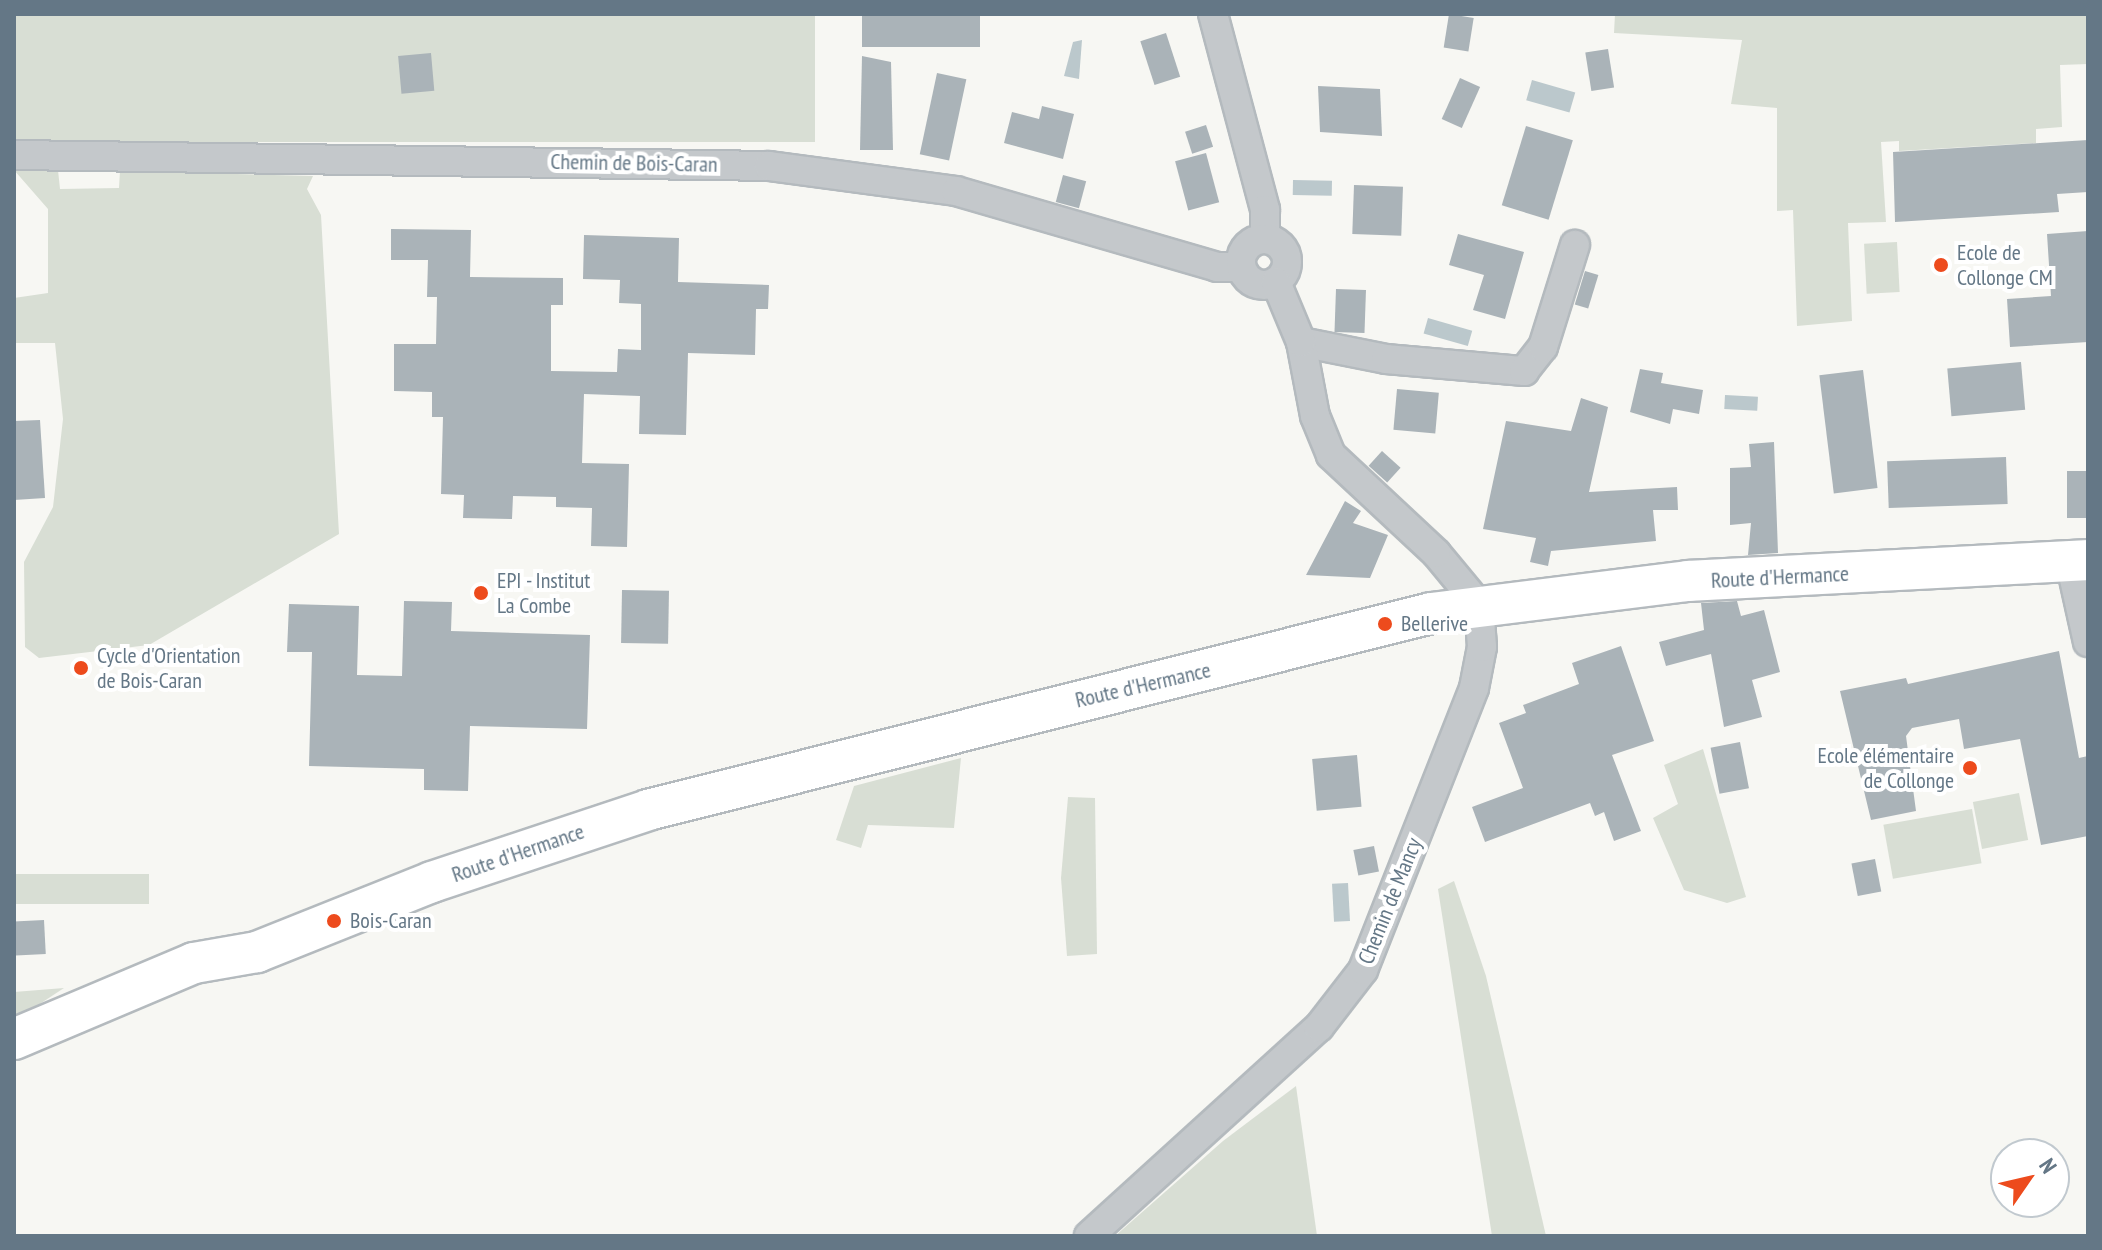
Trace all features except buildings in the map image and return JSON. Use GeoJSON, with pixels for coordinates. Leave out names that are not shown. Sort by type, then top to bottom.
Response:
{"type":"FeatureCollection","features":[{"type":"Feature","properties":{"kind":"main road","name":"Route d'Hermance"},"geometry":{"type":"LineString","coordinates":[[14,1039],[194,963],[228,961],[536,845],[738,784],[1479,605],[1688,581],[2079,560]]}},
{"type":"Feature","properties":{"kind":"main road","name":"Route d'Hermance"},"geometry":{"type":"LineString","coordinates":[[14,1060],[206,982],[228,961]]}},
{"type":"Feature","properties":{"kind":"street"},"geometry":{"type":"LineString","coordinates":[[1213,14],[1265,210],[1265,238]]}},
{"type":"Feature","properties":{"kind":"street","name":"Chemin de Bois-Caran"},"geometry":{"type":"LineString","coordinates":[[14,155],[769,166],[956,191],[1217,267],[1241,267]]}},
{"type":"Feature","properties":{"kind":"street"},"geometry":{"type":"LineString","coordinates":[[1265,238],[1244,249],[1241,267],[1254,283],[1276,282]]}},
{"type":"Feature","properties":{"kind":"street"},"geometry":{"type":"LineString","coordinates":[[1265,238],[1287,256],[1276,282],[1301,342],[1315,416],[1331,455],[1436,553],[1479,605]]}},
{"type":"Feature","properties":{"kind":"street"},"geometry":{"type":"LineString","coordinates":[[1301,342],[1386,359],[1524,371],[1543,347],[1575,245]]}},
{"type":"Feature","properties":{"kind":"street"},"geometry":{"type":"LineString","coordinates":[[2079,560],[2088,642]]}},
{"type":"Feature","properties":{"kind":"street","name":"Chemin de Mancy"},"geometry":{"type":"LineString","coordinates":[[1089,1236],[1319,1027],[1363,970],[1474,688],[1479,605]]}},
{"type":"Feature","properties":{"kind":"shaded area"},"geometry":{"type":"Polygon","coordinates":[[[14,14],[815,14],[815,142],[14,142],[14,14]]]}},
{"type":"Feature","properties":{"kind":"shaded area"},"geometry":{"type":"Polygon","coordinates":[[[1615,14],[2088,14],[2088,64],[2060,65],[2062,127],[2036,129],[2036,143],[1899,151],[1899,141],[1881,142],[1886,222],[1848,223],[1852,321],[1797,326],[1793,210],[1777,211],[1777,108],[1731,104],[1742,40],[1614,33],[1615,14]]]}},
{"type":"Feature","properties":{"kind":"shaded area"},"geometry":{"type":"Polygon","coordinates":[[[1082,40],[1079,79],[1064,76],[1073,42],[1082,40]]]}},
{"type":"Feature","properties":{"kind":"shaded area"},"geometry":{"type":"Polygon","coordinates":[[[1532,80],[1575,92],[1569,113],[1526,100],[1532,80]]]}},
{"type":"Feature","properties":{"kind":"shaded area"},"geometry":{"type":"Polygon","coordinates":[[[14,170],[58,170],[60,189],[119,188],[120,171],[313,176],[307,189],[321,215],[339,534],[149,645],[39,658],[25,647],[24,562],[53,507],[63,419],[55,343],[14,343],[14,298],[48,293],[48,209],[14,170]]]}},
{"type":"Feature","properties":{"kind":"shaded area"},"geometry":{"type":"Polygon","coordinates":[[[1293,180],[1332,181],[1332,196],[1293,195],[1293,180]]]}},
{"type":"Feature","properties":{"kind":"shaded area"},"geometry":{"type":"Polygon","coordinates":[[[1897,242],[1900,292],[1867,294],[1864,244],[1897,242]]]}},
{"type":"Feature","properties":{"kind":"shaded area"},"geometry":{"type":"Polygon","coordinates":[[[1428,318],[1472,331],[1468,346],[1424,333],[1428,318]]]}},
{"type":"Feature","properties":{"kind":"shaded area"},"geometry":{"type":"Polygon","coordinates":[[[1725,395],[1758,397],[1757,411],[1724,409],[1725,395]]]}},
{"type":"Feature","properties":{"kind":"shaded area"},"geometry":{"type":"Polygon","coordinates":[[[1703,749],[1746,897],[1727,903],[1684,890],[1653,818],[1678,804],[1664,765],[1703,749]]]}},
{"type":"Feature","properties":{"kind":"shaded area"},"geometry":{"type":"Polygon","coordinates":[[[961,758],[954,828],[868,825],[861,848],[836,840],[854,786],[961,758]]]}},
{"type":"Feature","properties":{"kind":"shaded area"},"geometry":{"type":"Polygon","coordinates":[[[2019,793],[2028,840],[1982,849],[1973,802],[2019,793]]]}},
{"type":"Feature","properties":{"kind":"shaded area"},"geometry":{"type":"Polygon","coordinates":[[[1068,797],[1095,798],[1097,954],[1067,956],[1061,878],[1068,797]]]}},
{"type":"Feature","properties":{"kind":"shaded area"},"geometry":{"type":"Polygon","coordinates":[[[1972,809],[1982,863],[1893,879],[1883,825],[1972,809]]]}},
{"type":"Feature","properties":{"kind":"shaded area"},"geometry":{"type":"Polygon","coordinates":[[[14,874],[149,874],[149,904],[14,904],[14,874]]]}},
{"type":"Feature","properties":{"kind":"shaded area"},"geometry":{"type":"Polygon","coordinates":[[[1454,881],[1486,976],[1546,1236],[1492,1236],[1438,889],[1454,881]]]}},
{"type":"Feature","properties":{"kind":"shaded area"},"geometry":{"type":"Polygon","coordinates":[[[1348,883],[1350,921],[1334,922],[1332,884],[1348,883]]]}},
{"type":"Feature","properties":{"kind":"shaded area"},"geometry":{"type":"Polygon","coordinates":[[[64,988],[26,1013],[14,1018],[14,992],[64,988]]]}},
{"type":"Feature","properties":{"kind":"shaded area"},"geometry":{"type":"Polygon","coordinates":[[[1296,1086],[1317,1236],[1115,1236],[1223,1141],[1296,1086]]]}},
{"type":"Feature","properties":{"kind":"place","name":"Ecole de Collonge CM"},"geometry":{"type":"Point","coordinates":[1941,265]}},
{"type":"Feature","properties":{"kind":"place","name":"EPI - Institut La Combe"},"geometry":{"type":"Point","coordinates":[481,593]}},
{"type":"Feature","properties":{"kind":"place","name":"Bellerive"},"geometry":{"type":"Point","coordinates":[1385,624]}},
{"type":"Feature","properties":{"kind":"place","name":"Cycle d'Orientation de Bois-Caran"},"geometry":{"type":"Point","coordinates":[81,668]}},
{"type":"Feature","properties":{"kind":"place","name":"Ecole élémentaire de Collonge"},"geometry":{"type":"Point","coordinates":[1970,768]}},
{"type":"Feature","properties":{"kind":"place","name":"Bois-Caran"},"geometry":{"type":"Point","coordinates":[334,921]}}]}
